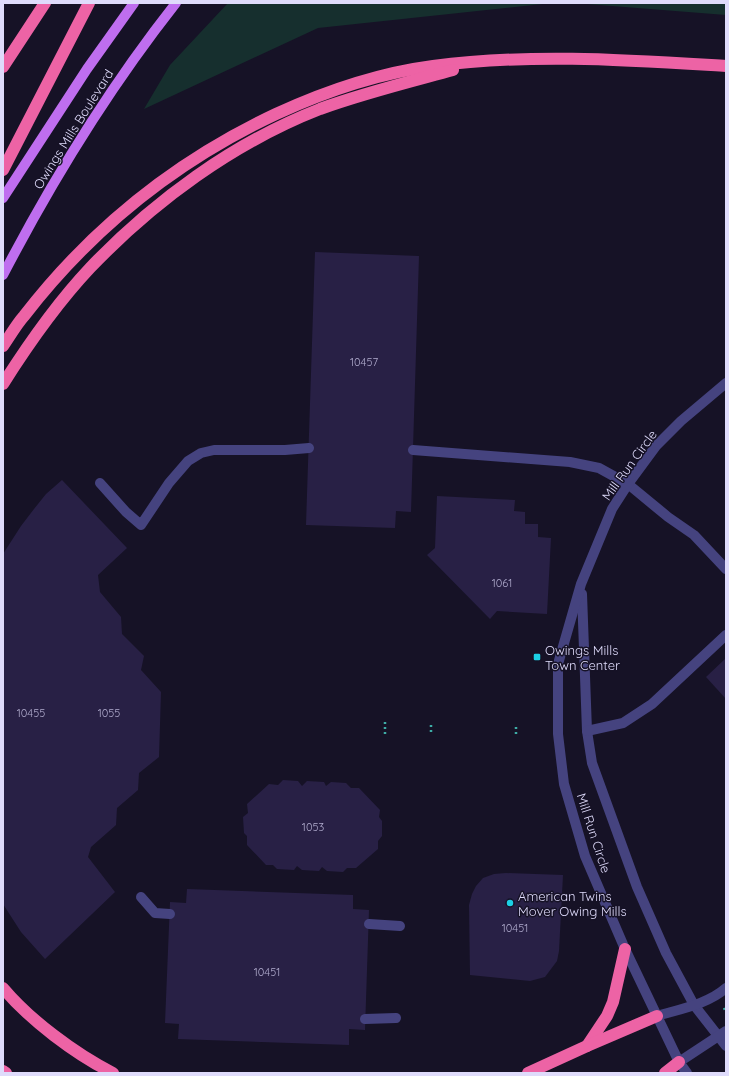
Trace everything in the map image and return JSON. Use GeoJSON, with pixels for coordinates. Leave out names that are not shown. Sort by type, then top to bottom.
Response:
{"type":"FeatureCollection","features":[{"type":"Feature","properties":{"kind":"highway"},"geometry":{"type":"LineString","coordinates":[[3,67],[45,3]]}},
{"type":"Feature","properties":{"kind":"highway"},"geometry":{"type":"LineString","coordinates":[[3,170],[89,3]]}},
{"type":"Feature","properties":{"kind":"highway"},"geometry":{"type":"LineString","coordinates":[[3,346],[43,292],[99,233],[127,208],[183,166],[221,142],[297,104],[336,89],[393,73],[433,66],[539,58],[591,58],[726,66]]}},
{"type":"Feature","properties":{"kind":"highway"},"geometry":{"type":"LineString","coordinates":[[3,384],[45,322],[90,268],[120,238],[149,213],[212,165],[249,143],[286,124],[319,110],[360,95],[484,62]]}},
{"type":"Feature","properties":{"kind":"highway"},"geometry":{"type":"LineString","coordinates":[[587,1046],[607,1016],[613,1002],[625,949]]}},
{"type":"Feature","properties":{"kind":"highway"},"geometry":{"type":"LineString","coordinates":[[3,988],[30,1015],[53,1034],[113,1073]]}},
{"type":"Feature","properties":{"kind":"highway"},"geometry":{"type":"LineString","coordinates":[[528,1073],[658,1016]]}},
{"type":"Feature","properties":{"kind":"highway"},"geometry":{"type":"LineString","coordinates":[[665,1073],[679,1062]]}},
{"type":"Feature","properties":{"kind":"main road","name":"Owings Mills Boulevard"},"geometry":{"type":"LineString","coordinates":[[3,198],[87,69],[134,3]]}},
{"type":"Feature","properties":{"kind":"main road","name":"Owings Mills Boulevard"},"geometry":{"type":"LineString","coordinates":[[3,275],[34,216],[68,157],[133,60],[176,3]]}},
{"type":"Feature","properties":{"kind":"street","name":"Mill Run Circle"},"geometry":{"type":"LineString","coordinates":[[687,1073],[679,1062],[625,949],[585,856],[564,784],[558,734],[558,664],[581,584],[612,509],[656,446],[681,421],[726,383]]}},
{"type":"Feature","properties":{"kind":"street"},"geometry":{"type":"LineString","coordinates":[[100,482],[126,512],[141,525],[169,483],[188,461],[201,453],[214,450],[285,450],[309,448]]}},
{"type":"Feature","properties":{"kind":"street"},"geometry":{"type":"LineString","coordinates":[[413,450],[570,462],[599,468],[628,484],[694,535],[726,569]]}},
{"type":"Feature","properties":{"kind":"street","name":"Mill Run Circle"},"geometry":{"type":"LineString","coordinates":[[581,584],[587,731],[592,763],[637,887],[666,953],[694,1005],[722,1034],[726,1046]]}},
{"type":"Feature","properties":{"kind":"street"},"geometry":{"type":"LineString","coordinates":[[587,731],[623,723],[652,704],[726,635]]}},
{"type":"Feature","properties":{"kind":"street"},"geometry":{"type":"LineString","coordinates":[[141,897],[155,913],[170,914]]}},
{"type":"Feature","properties":{"kind":"street"},"geometry":{"type":"LineString","coordinates":[[369,924],[400,926]]}},
{"type":"Feature","properties":{"kind":"street"},"geometry":{"type":"LineString","coordinates":[[658,1016],[694,1005],[720,993],[726,988]]}},
{"type":"Feature","properties":{"kind":"street"},"geometry":{"type":"LineString","coordinates":[[365,1020],[396,1018]]}},
{"type":"Feature","properties":{"kind":"street"},"geometry":{"type":"LineString","coordinates":[[679,1062],[722,1034]]}},
{"type":"Feature","properties":{"kind":"path"},"geometry":{"type":"LineString","coordinates":[[385,720],[385,734]]}},
{"type":"Feature","properties":{"kind":"path"},"geometry":{"type":"LineString","coordinates":[[430,732],[431,724]]}},
{"type":"Feature","properties":{"kind":"path"},"geometry":{"type":"LineString","coordinates":[[516,726],[516,734]]}},
{"type":"Feature","properties":{"kind":"path"},"geometry":{"type":"LineString","coordinates":[[724,1008],[726,1012]]}},
{"type":"Feature","properties":{"kind":"green space"},"geometry":{"type":"Polygon","coordinates":[[[228,3],[552,3],[318,28],[144,109],[170,65],[228,3]]]}},
{"type":"Feature","properties":{"kind":"green space"},"geometry":{"type":"Polygon","coordinates":[[[574,3],[726,3],[726,15],[574,3]]]}},
{"type":"Feature","properties":{"kind":"building"},"geometry":{"type":"Polygon","coordinates":[[[315,252],[419,256],[411,512],[396,511],[395,528],[306,525],[315,252]]]}},
{"type":"Feature","properties":{"kind":"building"},"geometry":{"type":"Polygon","coordinates":[[[62,480],[127,548],[98,575],[100,592],[121,617],[122,634],[144,656],[141,670],[161,692],[159,757],[139,773],[138,790],[117,808],[116,825],[91,847],[88,857],[115,892],[45,959],[21,932],[3,904],[3,554],[34,509],[46,494],[62,480]]]}},
{"type":"Feature","properties":{"kind":"building"},"geometry":{"type":"Polygon","coordinates":[[[437,496],[515,500],[514,511],[525,512],[525,524],[538,524],[538,537],[551,538],[547,614],[497,611],[490,619],[427,555],[435,548],[437,496]]]}},
{"type":"Feature","properties":{"kind":"building"},"geometry":{"type":"Polygon","coordinates":[[[726,658],[726,699],[706,677],[726,658]]]}},
{"type":"Feature","properties":{"kind":"building"},"geometry":{"type":"Polygon","coordinates":[[[283,780],[298,781],[302,786],[307,781],[324,782],[326,786],[331,782],[346,783],[351,788],[359,788],[380,810],[379,817],[382,821],[382,836],[378,841],[378,849],[356,868],[347,868],[343,872],[327,871],[322,867],[319,871],[302,870],[297,866],[294,870],[277,869],[273,865],[266,865],[247,845],[247,836],[244,833],[243,817],[248,813],[247,804],[269,784],[278,785],[283,780]]]}},
{"type":"Feature","properties":{"kind":"building"},"geometry":{"type":"Polygon","coordinates":[[[494,874],[563,875],[559,951],[557,961],[545,977],[530,981],[470,975],[469,905],[472,894],[476,886],[483,878],[494,874]]]}},
{"type":"Feature","properties":{"kind":"building"},"geometry":{"type":"Polygon","coordinates":[[[187,889],[353,895],[353,909],[369,910],[365,1030],[349,1029],[349,1045],[178,1039],[179,1024],[165,1023],[170,902],[186,903],[187,889]]]}},
{"type":"Feature","properties":{"kind":"place","name":"Owings Mills Town Center"},"geometry":{"type":"Point","coordinates":[537,657]}},
{"type":"Feature","properties":{"kind":"place","name":"American Twins Mover Owing Mills"},"geometry":{"type":"Point","coordinates":[510,903]}}]}
